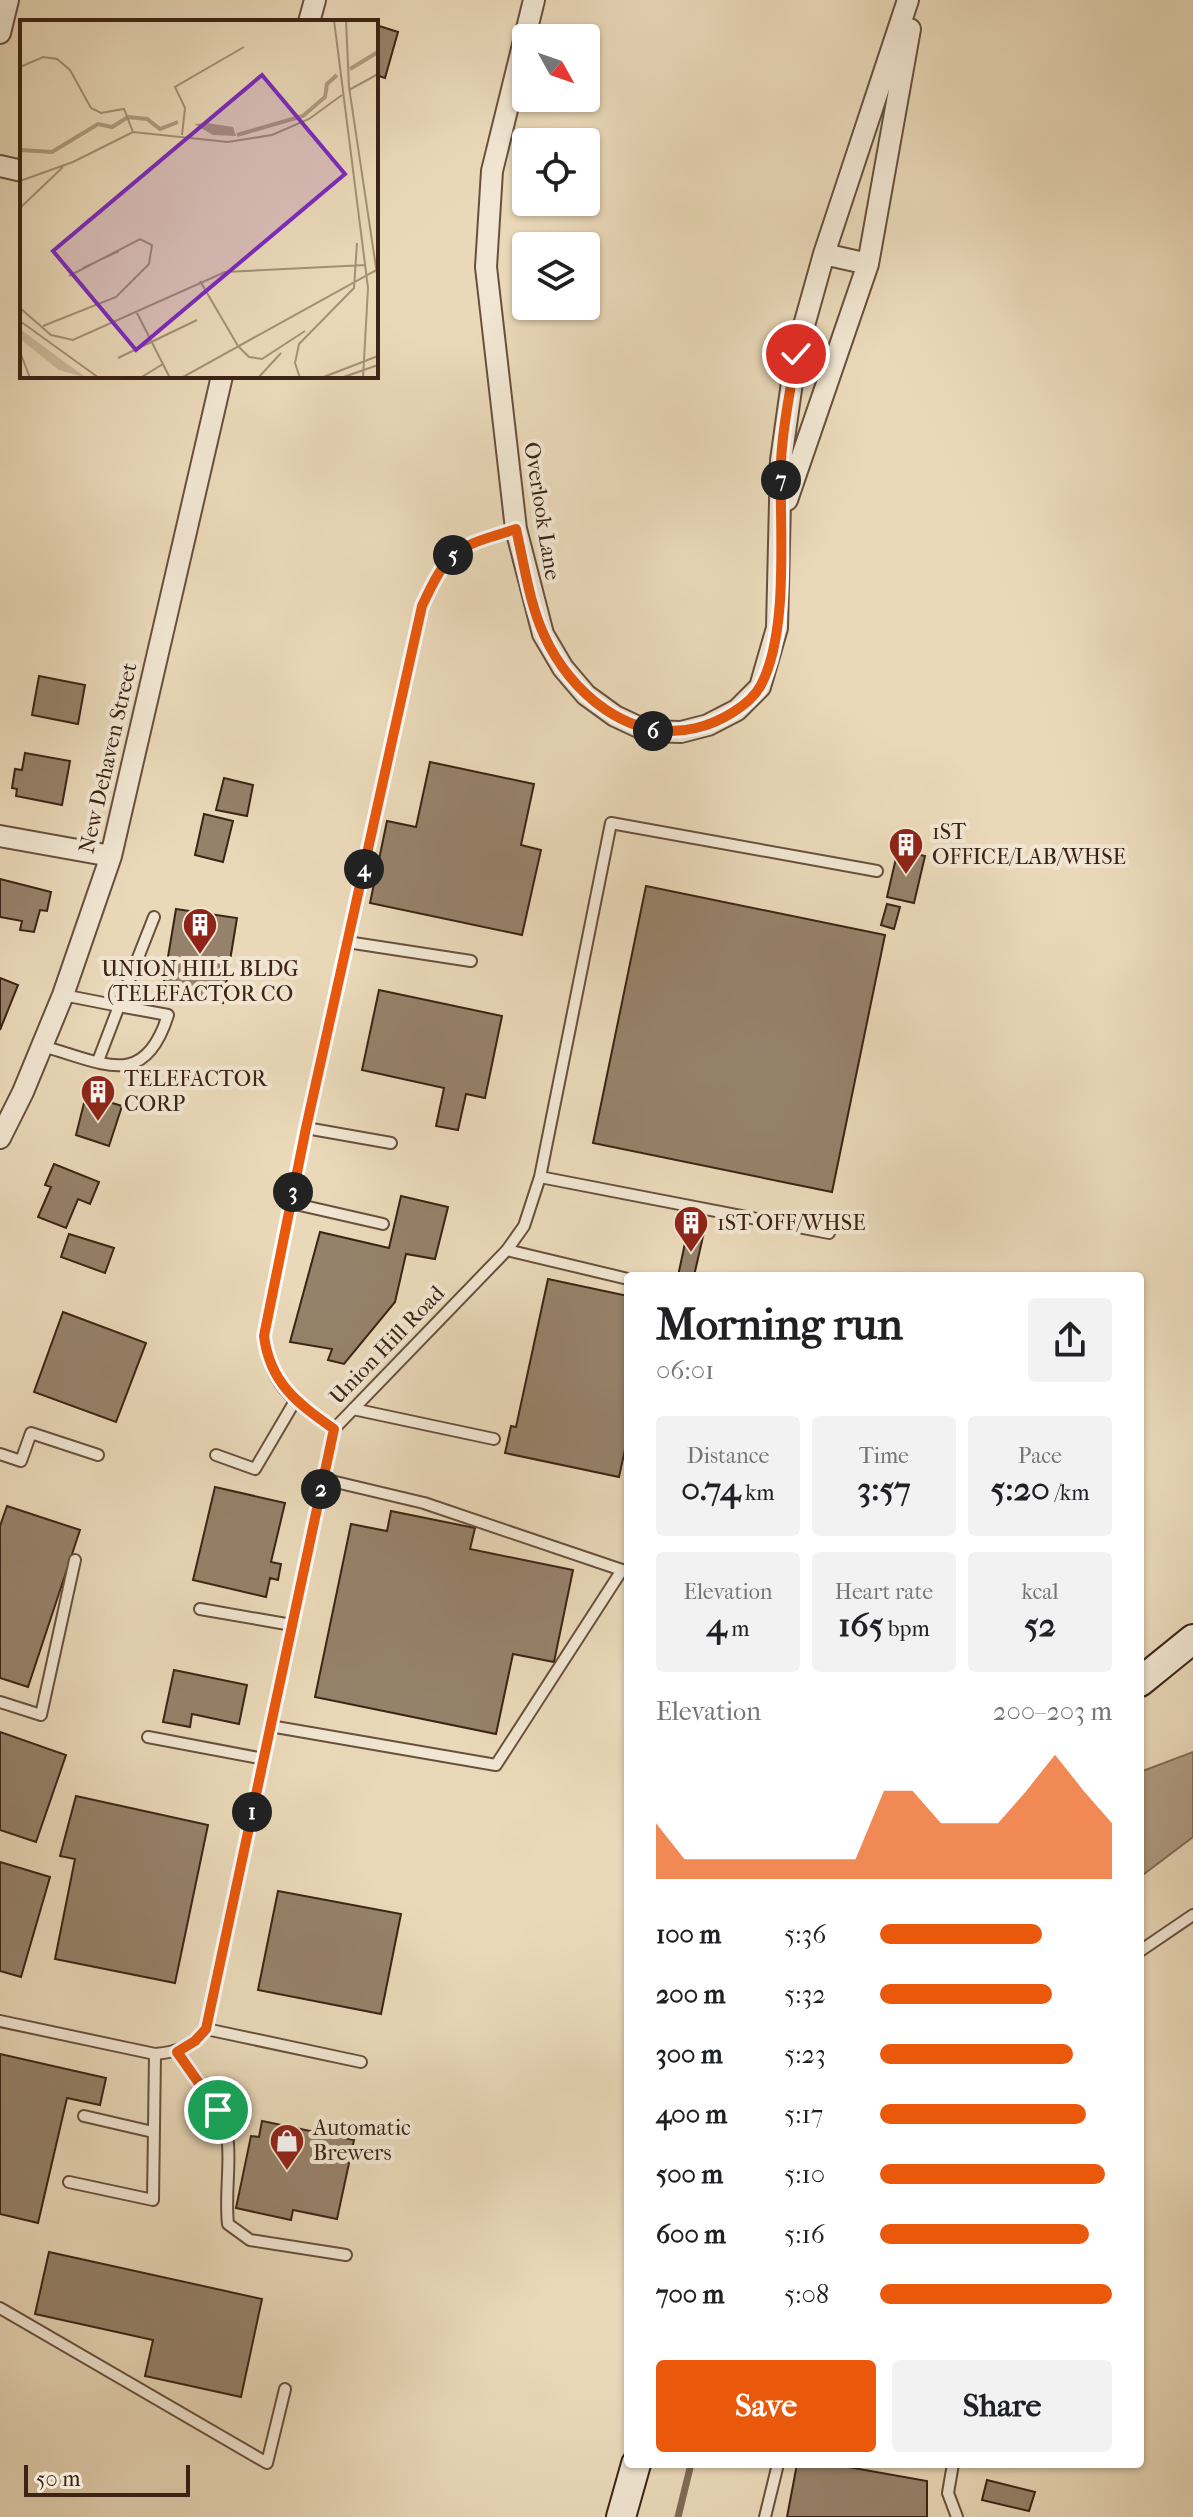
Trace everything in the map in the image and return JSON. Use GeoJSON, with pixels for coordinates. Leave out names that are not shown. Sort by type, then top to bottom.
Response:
{"type":"FeatureCollection","features":[{"type":"Feature","properties":{"kind":"street"},"geometry":{"type":"LineString","coordinates":[[0,33],[8,0]]}},
{"type":"Feature","properties":{"kind":"street"},"geometry":{"type":"LineString","coordinates":[[310,20],[315,0]]}},
{"type":"Feature","properties":{"kind":"street","name":"Overlook Lane"},"geometry":{"type":"LineString","coordinates":[[534,0],[492,171],[486,267],[516,529],[543,634],[563,668],[586,695],[615,716],[647,731],[681,732],[708,725],[737,710],[760,687],[777,628],[781,460],[796,354],[824,254],[908,0]]}},
{"type":"Feature","properties":{"kind":"street","name":"Overlook Lane"},"geometry":{"type":"LineString","coordinates":[[782,515],[868,264],[915,0]]}},
{"type":"Feature","properties":{"kind":"street"},"geometry":{"type":"LineString","coordinates":[[0,166],[20,171]]}},
{"type":"Feature","properties":{"kind":"street"},"geometry":{"type":"LineString","coordinates":[[824,254],[868,264]]}},
{"type":"Feature","properties":{"kind":"street","name":"New Dehaven Street"},"geometry":{"type":"LineString","coordinates":[[0,1138],[63,995],[111,856],[222,378]]}},
{"type":"Feature","properties":{"kind":"street"},"geometry":{"type":"LineString","coordinates":[[0,836],[111,856]]}},
{"type":"Feature","properties":{"kind":"street"},"geometry":{"type":"LineString","coordinates":[[1144,1679],[1193,1639]]}},
{"type":"Feature","properties":{"kind":"street"},"geometry":{"type":"LineString","coordinates":[[621,2517],[635,2468]]}},
{"type":"Feature","properties":{"kind":"lane"},"geometry":{"type":"LineString","coordinates":[[334,1429],[295,1401],[276,1380],[267,1358],[264,1336],[306,1128],[422,606],[438,572],[459,547],[516,529]]}},
{"type":"Feature","properties":{"kind":"lane","name":"Union Hill Road"},"geometry":{"type":"LineString","coordinates":[[206,2029],[334,1429],[507,1250],[524,1226],[540,1177],[611,823],[877,871]]}},
{"type":"Feature","properties":{"kind":"lane"},"geometry":{"type":"LineString","coordinates":[[98,1061],[154,917]]}},
{"type":"Feature","properties":{"kind":"lane"},"geometry":{"type":"LineString","coordinates":[[347,942],[471,961]]}},
{"type":"Feature","properties":{"kind":"lane"},"geometry":{"type":"LineString","coordinates":[[42,1046],[114,1065],[139,1063],[150,1056],[163,1034],[168,1015],[63,995]]}},
{"type":"Feature","properties":{"kind":"lane"},"geometry":{"type":"LineString","coordinates":[[306,1128],[391,1143]]}},
{"type":"Feature","properties":{"kind":"lane"},"geometry":{"type":"LineString","coordinates":[[540,1177],[829,1233]]}},
{"type":"Feature","properties":{"kind":"lane"},"geometry":{"type":"LineString","coordinates":[[291,1203],[383,1224]]}},
{"type":"Feature","properties":{"kind":"lane"},"geometry":{"type":"LineString","coordinates":[[507,1250],[624,1278]]}},
{"type":"Feature","properties":{"kind":"lane"},"geometry":{"type":"LineString","coordinates":[[216,1455],[255,1469],[295,1401]]}},
{"type":"Feature","properties":{"kind":"lane"},"geometry":{"type":"LineString","coordinates":[[353,1409],[494,1439]]}},
{"type":"Feature","properties":{"kind":"lane"},"geometry":{"type":"LineString","coordinates":[[0,1454],[21,1461],[31,1433],[98,1455]]}},
{"type":"Feature","properties":{"kind":"lane"},"geometry":{"type":"LineString","coordinates":[[270,1726],[496,1765],[622,1570],[424,1503],[323,1479]]}},
{"type":"Feature","properties":{"kind":"lane"},"geometry":{"type":"LineString","coordinates":[[0,1702],[41,1715],[75,1560]]}},
{"type":"Feature","properties":{"kind":"lane"},"geometry":{"type":"LineString","coordinates":[[200,1609],[292,1625]]}},
{"type":"Feature","properties":{"kind":"lane"},"geometry":{"type":"LineString","coordinates":[[148,1737],[264,1759]]}},
{"type":"Feature","properties":{"kind":"lane"},"geometry":{"type":"LineString","coordinates":[[1144,1948],[1193,1915]]}},
{"type":"Feature","properties":{"kind":"lane"},"geometry":{"type":"LineString","coordinates":[[0,2021],[155,2054],[177,2052],[195,2041],[206,2029],[361,2062]]}},
{"type":"Feature","properties":{"kind":"lane"},"geometry":{"type":"LineString","coordinates":[[177,2052],[218,2110],[228,2141],[225,2192],[228,2224],[250,2240],[346,2255]]}},
{"type":"Feature","properties":{"kind":"lane"},"geometry":{"type":"LineString","coordinates":[[69,2182],[153,2200],[155,2054]]}},
{"type":"Feature","properties":{"kind":"lane"},"geometry":{"type":"LineString","coordinates":[[84,2116],[153,2132]]}},
{"type":"Feature","properties":{"kind":"lane"},"geometry":{"type":"LineString","coordinates":[[0,2308],[267,2463],[285,2389]]}},
{"type":"Feature","properties":{"kind":"lane"},"geometry":{"type":"LineString","coordinates":[[765,2517],[777,2468]]}},
{"type":"Feature","properties":{"kind":"lane"},"geometry":{"type":"LineString","coordinates":[[952,2468],[948,2493],[957,2517]]}},
{"type":"Feature","properties":{"kind":"shaded area"},"geometry":{"type":"Polygon","coordinates":[[[1193,1752],[1193,1837],[1144,1874],[1144,1770],[1193,1752]]]}},
{"type":"Feature","properties":{"kind":"building"},"geometry":{"type":"Polygon","coordinates":[[[378,26],[398,32],[385,78],[378,76],[378,26]]]}},
{"type":"Feature","properties":{"kind":"building"},"geometry":{"type":"Polygon","coordinates":[[[39,676],[85,685],[78,724],[32,715],[39,676]]]}},
{"type":"Feature","properties":{"kind":"building"},"geometry":{"type":"Polygon","coordinates":[[[25,753],[70,761],[62,805],[16,796],[17,789],[12,788],[15,769],[22,770],[25,753]]]}},
{"type":"Feature","properties":{"kind":"building"},"geometry":{"type":"Polygon","coordinates":[[[430,762],[534,784],[521,845],[541,850],[522,935],[370,903],[387,821],[416,827],[430,762]]]}},
{"type":"Feature","properties":{"kind":"building"},"geometry":{"type":"Polygon","coordinates":[[[224,778],[253,785],[247,816],[216,810],[224,778]]]}},
{"type":"Feature","properties":{"kind":"building"},"geometry":{"type":"Polygon","coordinates":[[[204,814],[233,821],[223,862],[195,855],[204,814]]]}},
{"type":"Feature","properties":{"kind":"building","name":"1ST OFFICE/LAB/WHSE"},"geometry":{"type":"Polygon","coordinates":[[[900,841],[908,843],[906,852],[925,856],[914,903],[887,897],[900,841]]]}},
{"type":"Feature","properties":{"kind":"building"},"geometry":{"type":"Polygon","coordinates":[[[0,879],[51,892],[47,911],[40,910],[34,932],[20,930],[22,921],[0,917],[0,879]]]}},
{"type":"Feature","properties":{"kind":"building"},"geometry":{"type":"Polygon","coordinates":[[[646,886],[885,935],[832,1192],[593,1143],[646,886]]]}},
{"type":"Feature","properties":{"kind":"building","name":"1ST OFFICE/LAB/WHSE"},"geometry":{"type":"Polygon","coordinates":[[[887,904],[900,907],[894,929],[881,925],[887,904]]]}},
{"type":"Feature","properties":{"kind":"building","name":"UNION HILL BLDG (TELEFACTOR CO"},"geometry":{"type":"Polygon","coordinates":[[[176,909],[237,918],[223,1003],[162,993],[176,909]]]}},
{"type":"Feature","properties":{"kind":"building"},"geometry":{"type":"Polygon","coordinates":[[[0,978],[18,985],[0,1030],[0,978]]]}},
{"type":"Feature","properties":{"kind":"building"},"geometry":{"type":"Polygon","coordinates":[[[379,990],[502,1016],[485,1098],[466,1094],[458,1130],[436,1126],[444,1088],[362,1070],[379,990]]]}},
{"type":"Feature","properties":{"kind":"building","name":"TELEFACTOR CORP"},"geometry":{"type":"Polygon","coordinates":[[[86,1095],[122,1106],[109,1146],[76,1135],[86,1095]]]}},
{"type":"Feature","properties":{"kind":"building"},"geometry":{"type":"Polygon","coordinates":[[[54,1164],[99,1182],[90,1204],[78,1199],[66,1228],[38,1217],[51,1187],[45,1185],[54,1164]]]}},
{"type":"Feature","properties":{"kind":"building"},"geometry":{"type":"Polygon","coordinates":[[[401,1196],[448,1207],[435,1259],[406,1254],[395,1302],[344,1364],[328,1360],[332,1349],[290,1342],[320,1232],[389,1248],[401,1196]]]}},
{"type":"Feature","properties":{"kind":"building","name":"1ST OFF/WHSE"},"geometry":{"type":"Polygon","coordinates":[[[688,1229],[704,1232],[695,1272],[679,1272],[688,1229]]]}},
{"type":"Feature","properties":{"kind":"building"},"geometry":{"type":"Polygon","coordinates":[[[69,1234],[114,1248],[105,1273],[61,1257],[69,1234]]]}},
{"type":"Feature","properties":{"kind":"building"},"geometry":{"type":"Polygon","coordinates":[[[548,1279],[624,1295],[624,1454],[619,1477],[505,1453],[511,1426],[516,1427],[548,1279]]]}},
{"type":"Feature","properties":{"kind":"building"},"geometry":{"type":"Polygon","coordinates":[[[63,1312],[146,1343],[116,1422],[34,1392],[63,1312]]]}},
{"type":"Feature","properties":{"kind":"building"},"geometry":{"type":"Polygon","coordinates":[[[215,1487],[285,1503],[271,1562],[281,1564],[278,1580],[270,1578],[266,1597],[193,1580],[215,1487]]]}},
{"type":"Feature","properties":{"kind":"building"},"geometry":{"type":"Polygon","coordinates":[[[7,1506],[80,1530],[28,1687],[0,1678],[0,1526],[7,1506]]]}},
{"type":"Feature","properties":{"kind":"building"},"geometry":{"type":"Polygon","coordinates":[[[391,1511],[475,1528],[470,1549],[573,1570],[554,1662],[513,1654],[496,1734],[315,1697],[351,1524],[387,1531],[391,1511]]]}},
{"type":"Feature","properties":{"kind":"building"},"geometry":{"type":"Polygon","coordinates":[[[174,1670],[247,1685],[239,1724],[192,1714],[190,1727],[163,1722],[174,1670]]]}},
{"type":"Feature","properties":{"kind":"building"},"geometry":{"type":"Polygon","coordinates":[[[0,1732],[66,1755],[36,1842],[0,1830],[0,1732]]]}},
{"type":"Feature","properties":{"kind":"building"},"geometry":{"type":"Polygon","coordinates":[[[76,1796],[208,1825],[175,1983],[55,1959],[75,1859],[60,1856],[76,1796]]]}},
{"type":"Feature","properties":{"kind":"building"},"geometry":{"type":"Polygon","coordinates":[[[0,1862],[50,1877],[21,1977],[0,1971],[0,1862]]]}},
{"type":"Feature","properties":{"kind":"building"},"geometry":{"type":"Polygon","coordinates":[[[278,1891],[401,1914],[381,2014],[258,1990],[278,1891]]]}},
{"type":"Feature","properties":{"kind":"building"},"geometry":{"type":"Polygon","coordinates":[[[0,2054],[106,2078],[100,2105],[67,2098],[38,2223],[0,2214],[0,2054]]]}},
{"type":"Feature","properties":{"kind":"building"},"geometry":{"type":"Polygon","coordinates":[[[262,2121],[354,2140],[337,2219],[293,2210],[291,2220],[236,2208],[251,2136],[259,2137],[262,2121]]]}},
{"type":"Feature","properties":{"kind":"building"},"geometry":{"type":"Polygon","coordinates":[[[49,2252],[262,2299],[241,2397],[145,2376],[153,2340],[35,2314],[49,2252]]]}},
{"type":"Feature","properties":{"kind":"building"},"geometry":{"type":"Polygon","coordinates":[[[796,2468],[854,2468],[927,2481],[927,2517],[787,2517],[796,2468]]]}},
{"type":"Feature","properties":{"kind":"building"},"geometry":{"type":"Polygon","coordinates":[[[987,2480],[1035,2492],[1029,2511],[982,2500],[987,2480]]]}},
{"type":"Feature","properties":{"kind":"waterway"},"geometry":{"type":"LineString","coordinates":[[678,2517],[690,2468]]}},
{"type":"Feature","properties":{"kind":"place","name":"1ST OFFICE/LAB/WHSE"},"geometry":{"type":"Point","coordinates":[906,876]}},
{"type":"Feature","properties":{"kind":"place","name":"UNION HILL BLDG (TELEFACTOR CO"},"geometry":{"type":"Point","coordinates":[200,956]}},
{"type":"Feature","properties":{"kind":"place","name":"TELEFACTOR CORP"},"geometry":{"type":"Point","coordinates":[98,1123]}},
{"type":"Feature","properties":{"kind":"place","name":"1ST OFF/WHSE"},"geometry":{"type":"Point","coordinates":[691,1254]}},
{"type":"Feature","properties":{"kind":"place","name":"Automatic Brewers"},"geometry":{"type":"Point","coordinates":[287,2172]}},
{"type":"Feature","properties":{"kind":"route"},"geometry":{"type":"LineString","coordinates":[[218,2110],[177,2052],[195,2041],[206,2029],[334,1429],[295,1401],[276,1380],[267,1358],[264,1336],[306,1128],[422,606],[438,572],[459,547],[516,529],[543,634],[563,668],[586,695],[615,716],[647,731],[681,732],[708,725],[737,710],[760,687],[777,628],[781,460],[796,354]]}}]}
